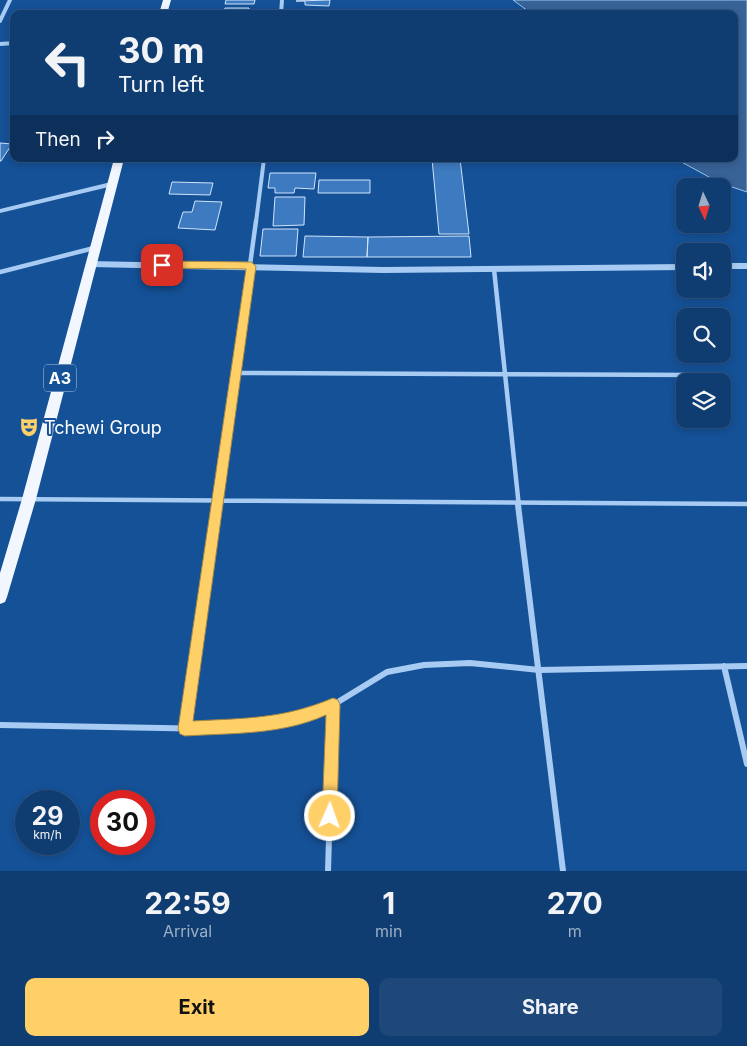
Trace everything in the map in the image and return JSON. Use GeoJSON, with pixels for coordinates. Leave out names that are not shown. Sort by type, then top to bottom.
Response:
{"type":"FeatureCollection","features":[{"type":"Feature","properties":{"kind":"main road","name":"A3"},"geometry":{"type":"LineString","coordinates":[[0,597],[29,499],[118,162]]}},
{"type":"Feature","properties":{"kind":"street"},"geometry":{"type":"LineString","coordinates":[[0,21],[10,0]]}},
{"type":"Feature","properties":{"kind":"street"},"geometry":{"type":"LineString","coordinates":[[185,729],[251,266],[264,162]]}},
{"type":"Feature","properties":{"kind":"street"},"geometry":{"type":"LineString","coordinates":[[0,211],[111,184]]}},
{"type":"Feature","properties":{"kind":"street"},"geometry":{"type":"LineString","coordinates":[[0,272],[94,248]]}},
{"type":"Feature","properties":{"kind":"street"},"geometry":{"type":"LineString","coordinates":[[90,264],[383,270],[676,267]]}},
{"type":"Feature","properties":{"kind":"street"},"geometry":{"type":"LineString","coordinates":[[731,266],[747,266]]}},
{"type":"Feature","properties":{"kind":"street"},"geometry":{"type":"LineString","coordinates":[[494,269],[518,502],[563,871]]}},
{"type":"Feature","properties":{"kind":"street"},"geometry":{"type":"LineString","coordinates":[[236,373],[676,375]]}},
{"type":"Feature","properties":{"kind":"street"},"geometry":{"type":"LineString","coordinates":[[0,499],[747,504]]}},
{"type":"Feature","properties":{"kind":"street"},"geometry":{"type":"LineString","coordinates":[[0,725],[185,729],[273,724],[308,716],[333,705],[387,672],[424,665],[470,663],[539,670],[747,666]]}},
{"type":"Feature","properties":{"kind":"street"},"geometry":{"type":"LineString","coordinates":[[724,666],[747,764]]}},
{"type":"Feature","properties":{"kind":"street"},"geometry":{"type":"LineString","coordinates":[[328,871],[333,705]]}},
{"type":"Feature","properties":{"kind":"water"},"geometry":{"type":"Polygon","coordinates":[[[513,0],[747,0],[747,192],[731,187],[731,178],[711,178],[682,162],[738,162],[738,10],[527,10],[513,0]]]}},
{"type":"Feature","properties":{"kind":"building"},"geometry":{"type":"Polygon","coordinates":[[[226,0],[255,0],[254,4],[225,4],[226,0]]]}},
{"type":"Feature","properties":{"kind":"building"},"geometry":{"type":"Polygon","coordinates":[[[330,0],[329,6],[305,5],[305,1],[296,1],[330,0]]]}},
{"type":"Feature","properties":{"kind":"building"},"geometry":{"type":"Polygon","coordinates":[[[225,8],[249,8],[249,10],[224,10],[225,8]]]}},
{"type":"Feature","properties":{"kind":"building"},"geometry":{"type":"Polygon","coordinates":[[[0,143],[10,144],[10,147],[0,161],[0,143]]]}},
{"type":"Feature","properties":{"kind":"building"},"geometry":{"type":"Polygon","coordinates":[[[432,162],[460,162],[469,234],[439,234],[432,162]]]}},
{"type":"Feature","properties":{"kind":"building"},"geometry":{"type":"Polygon","coordinates":[[[270,173],[316,173],[314,189],[295,188],[294,193],[275,193],[275,188],[268,188],[270,173]]]}},
{"type":"Feature","properties":{"kind":"building"},"geometry":{"type":"Polygon","coordinates":[[[319,180],[370,180],[370,193],[318,193],[319,180]]]}},
{"type":"Feature","properties":{"kind":"building"},"geometry":{"type":"Polygon","coordinates":[[[172,182],[213,183],[210,195],[169,194],[172,182]]]}},
{"type":"Feature","properties":{"kind":"building"},"geometry":{"type":"Polygon","coordinates":[[[275,197],[305,197],[304,225],[273,226],[275,197]]]}},
{"type":"Feature","properties":{"kind":"building"},"geometry":{"type":"Polygon","coordinates":[[[195,201],[222,202],[215,230],[178,228],[183,212],[192,212],[195,201]]]}},
{"type":"Feature","properties":{"kind":"building"},"geometry":{"type":"Polygon","coordinates":[[[263,229],[298,229],[296,256],[260,256],[263,229]]]}},
{"type":"Feature","properties":{"kind":"building"},"geometry":{"type":"Polygon","coordinates":[[[305,236],[368,237],[367,257],[303,257],[305,236]]]}},
{"type":"Feature","properties":{"kind":"building"},"geometry":{"type":"Polygon","coordinates":[[[469,236],[471,257],[367,257],[368,237],[469,236]]]}},
{"type":"Feature","properties":{"kind":"place","name":"Tchewi Group"},"geometry":{"type":"Point","coordinates":[29,427]}},
{"type":"Feature","properties":{"kind":"route"},"geometry":{"type":"LineString","coordinates":[[162,265],[251,266],[185,729],[215,729],[273,724],[308,716],[333,705],[330,816]]}}]}
